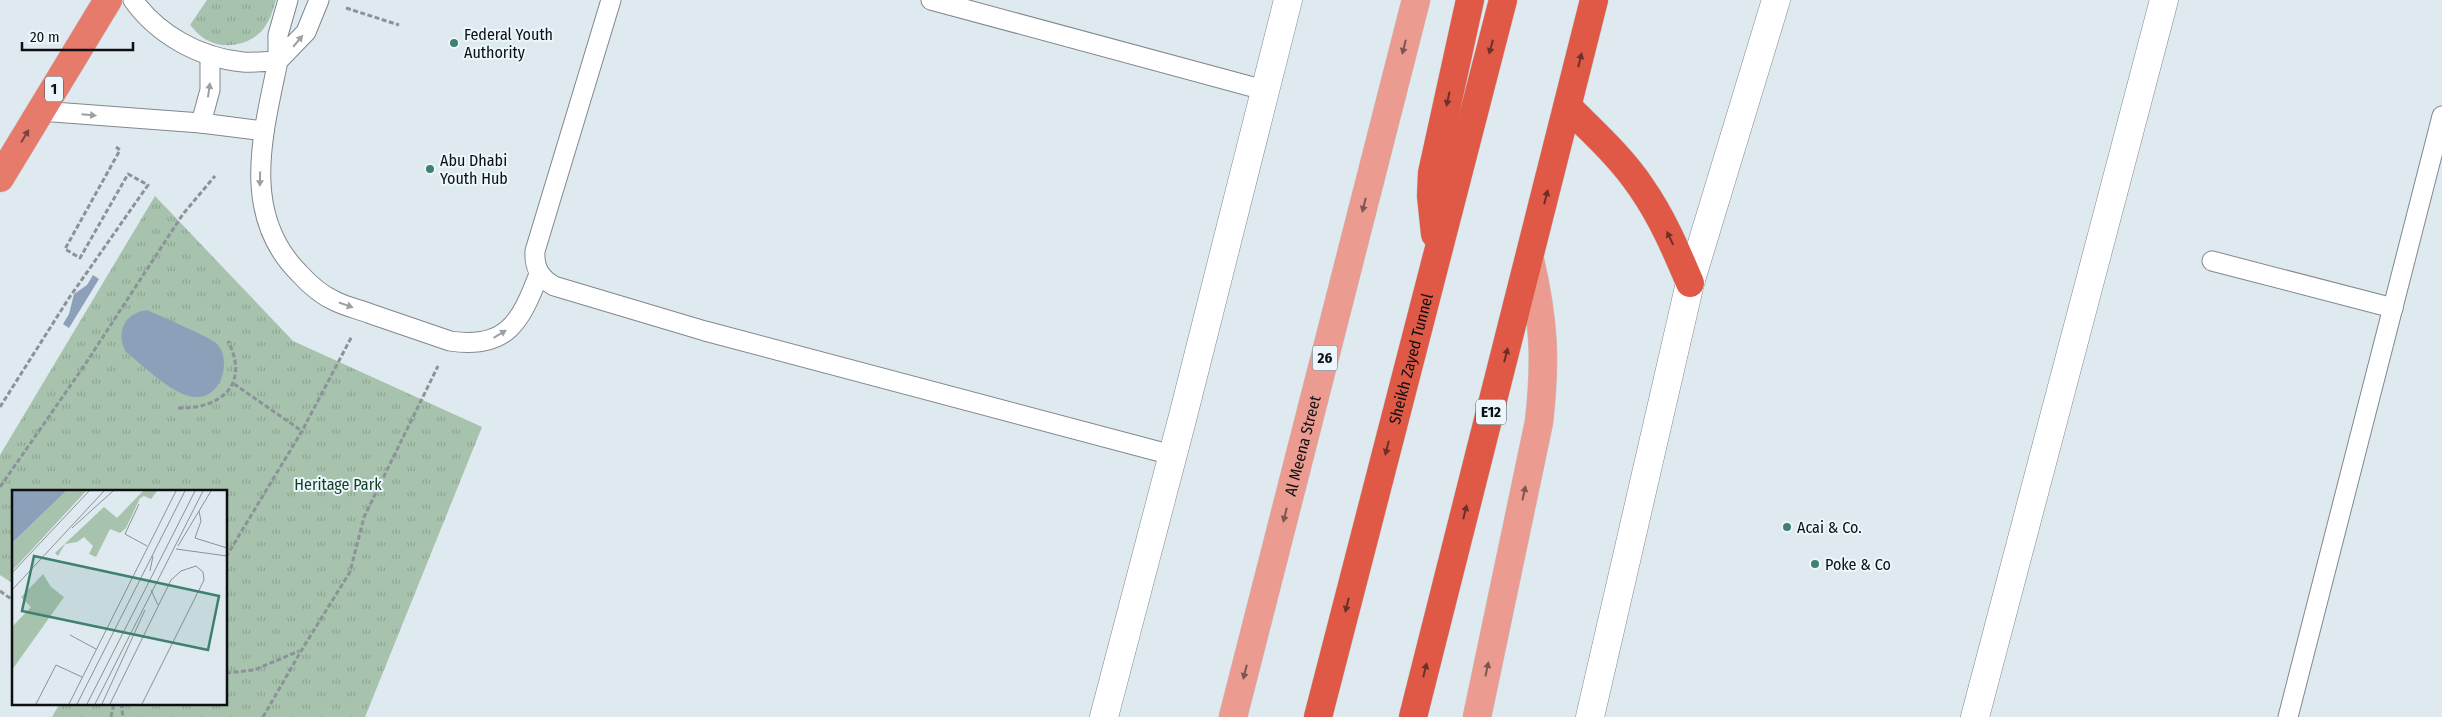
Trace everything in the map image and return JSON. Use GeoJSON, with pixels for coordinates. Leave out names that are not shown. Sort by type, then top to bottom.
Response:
{"type":"FeatureCollection","features":[{"type":"Feature","properties":{"kind":"highway","name":"1"},"geometry":{"type":"LineString","coordinates":[[0,178],[108,0]]}},
{"type":"Feature","properties":{"kind":"highway"},"geometry":{"type":"LineString","coordinates":[[1438,248],[1433,222],[1432,173],[1470,0]]}},
{"type":"Feature","properties":{"kind":"highway","name":"Sheikh Zayed Tunnel"},"geometry":{"type":"LineString","coordinates":[[1318,717],[1503,0]]}},
{"type":"Feature","properties":{"kind":"highway","name":"E12"},"geometry":{"type":"LineString","coordinates":[[1413,717],[1569,108],[1594,0]]}},
{"type":"Feature","properties":{"kind":"highway"},"geometry":{"type":"LineString","coordinates":[[1569,108],[1608,145],[1641,187],[1669,234],[1690,283]]}},
{"type":"Feature","properties":{"kind":"main road","name":"Al Meena Street"},"geometry":{"type":"LineString","coordinates":[[1233,717],[1416,0]]}},
{"type":"Feature","properties":{"kind":"main road"},"geometry":{"type":"LineString","coordinates":[[1477,717],[1540,412],[1544,344],[1539,301],[1530,260]]}},
{"type":"Feature","properties":{"kind":"street"},"geometry":{"type":"LineString","coordinates":[[1104,717],[1288,0]]}},
{"type":"Feature","properties":{"kind":"street"},"geometry":{"type":"LineString","coordinates":[[1590,717],[1690,283],[1776,0]]}},
{"type":"Feature","properties":{"kind":"street"},"geometry":{"type":"LineString","coordinates":[[1975,717],[2164,0]]}},
{"type":"Feature","properties":{"kind":"lane"},"geometry":{"type":"LineString","coordinates":[[133,0],[151,21],[171,36],[210,56],[244,62],[278,61],[306,32],[319,0]]}},
{"type":"Feature","properties":{"kind":"lane"},"geometry":{"type":"LineString","coordinates":[[288,0],[278,36],[278,61],[264,130],[260,182],[268,224],[277,244],[292,267],[311,286],[334,301],[450,341],[467,344],[484,342],[500,335],[522,315],[539,274]]}},
{"type":"Feature","properties":{"kind":"lane"},"geometry":{"type":"LineString","coordinates":[[611,0],[535,251],[534,262],[539,274],[554,286],[705,331],[1172,455]]}},
{"type":"Feature","properties":{"kind":"lane"},"geometry":{"type":"LineString","coordinates":[[931,0],[1264,90]]}},
{"type":"Feature","properties":{"kind":"lane"},"geometry":{"type":"LineString","coordinates":[[201,123],[210,90],[210,56]]}},
{"type":"Feature","properties":{"kind":"lane"},"geometry":{"type":"LineString","coordinates":[[40,111],[201,123],[264,130]]}},
{"type":"Feature","properties":{"kind":"lane"},"geometry":{"type":"LineString","coordinates":[[2288,717],[2442,116]]}},
{"type":"Feature","properties":{"kind":"lane"},"geometry":{"type":"LineString","coordinates":[[2212,261],[2393,308]]}},
{"type":"Feature","properties":{"kind":"path"},"geometry":{"type":"LineString","coordinates":[[344,8],[399,25]]}},
{"type":"Feature","properties":{"kind":"path"},"geometry":{"type":"LineString","coordinates":[[0,407],[69,298],[148,185],[128,174],[80,258],[65,249],[120,150],[108,142]]}},
{"type":"Feature","properties":{"kind":"path"},"geometry":{"type":"LineString","coordinates":[[0,487],[84,366],[183,214],[214,176]]}},
{"type":"Feature","properties":{"kind":"path"},"geometry":{"type":"LineString","coordinates":[[228,554],[302,431],[365,312]]}},
{"type":"Feature","properties":{"kind":"path"},"geometry":{"type":"LineString","coordinates":[[178,408],[194,409],[209,405],[224,397],[234,384],[236,356],[228,340]]}},
{"type":"Feature","properties":{"kind":"path"},"geometry":{"type":"LineString","coordinates":[[263,717],[301,650],[350,572],[364,517],[450,341]]}},
{"type":"Feature","properties":{"kind":"path"},"geometry":{"type":"LineString","coordinates":[[234,384],[302,431]]}},
{"type":"Feature","properties":{"kind":"path"},"geometry":{"type":"LineString","coordinates":[[0,591],[12,600]]}},
{"type":"Feature","properties":{"kind":"path"},"geometry":{"type":"LineString","coordinates":[[228,673],[254,670],[301,650]]}},
{"type":"Feature","properties":{"kind":"path"},"geometry":{"type":"LineString","coordinates":[[111,717],[114,704]]}},
{"type":"Feature","properties":{"kind":"path"},"geometry":{"type":"LineString","coordinates":[[121,704],[123,717]]}},
{"type":"Feature","properties":{"kind":"green space"},"geometry":{"type":"Polygon","coordinates":[[[207,0],[276,0],[269,19],[261,32],[240,44],[223,45],[207,40],[190,25],[207,0]]]}},
{"type":"Feature","properties":{"kind":"green space","name":"Heritage Park"},"geometry":{"type":"Polygon","coordinates":[[[155,196],[293,341],[482,427],[365,717],[52,717],[59,704],[228,704],[228,490],[12,490],[12,583],[0,575],[0,455],[155,196]]]}},
{"type":"Feature","properties":{"kind":"water"},"geometry":{"type":"Polygon","coordinates":[[[93,275],[99,279],[69,328],[63,324],[69,314],[74,294],[87,285],[93,275]]]}},
{"type":"Feature","properties":{"kind":"water"},"geometry":{"type":"Polygon","coordinates":[[[147,310],[217,344],[224,359],[224,368],[222,376],[213,391],[197,397],[179,392],[169,387],[126,352],[122,337],[124,325],[133,315],[147,310]]]}},
{"type":"Feature","properties":{"kind":"place","name":"Federal Youth Authority"},"geometry":{"type":"Point","coordinates":[454,43]}},
{"type":"Feature","properties":{"kind":"place","name":"Abu Dhabi Youth Hub"},"geometry":{"type":"Point","coordinates":[430,169]}},
{"type":"Feature","properties":{"kind":"place","name":"Acai & Co."},"geometry":{"type":"Point","coordinates":[1787,527]}},
{"type":"Feature","properties":{"kind":"place","name":"Poke & Co"},"geometry":{"type":"Point","coordinates":[1815,564]}}]}
